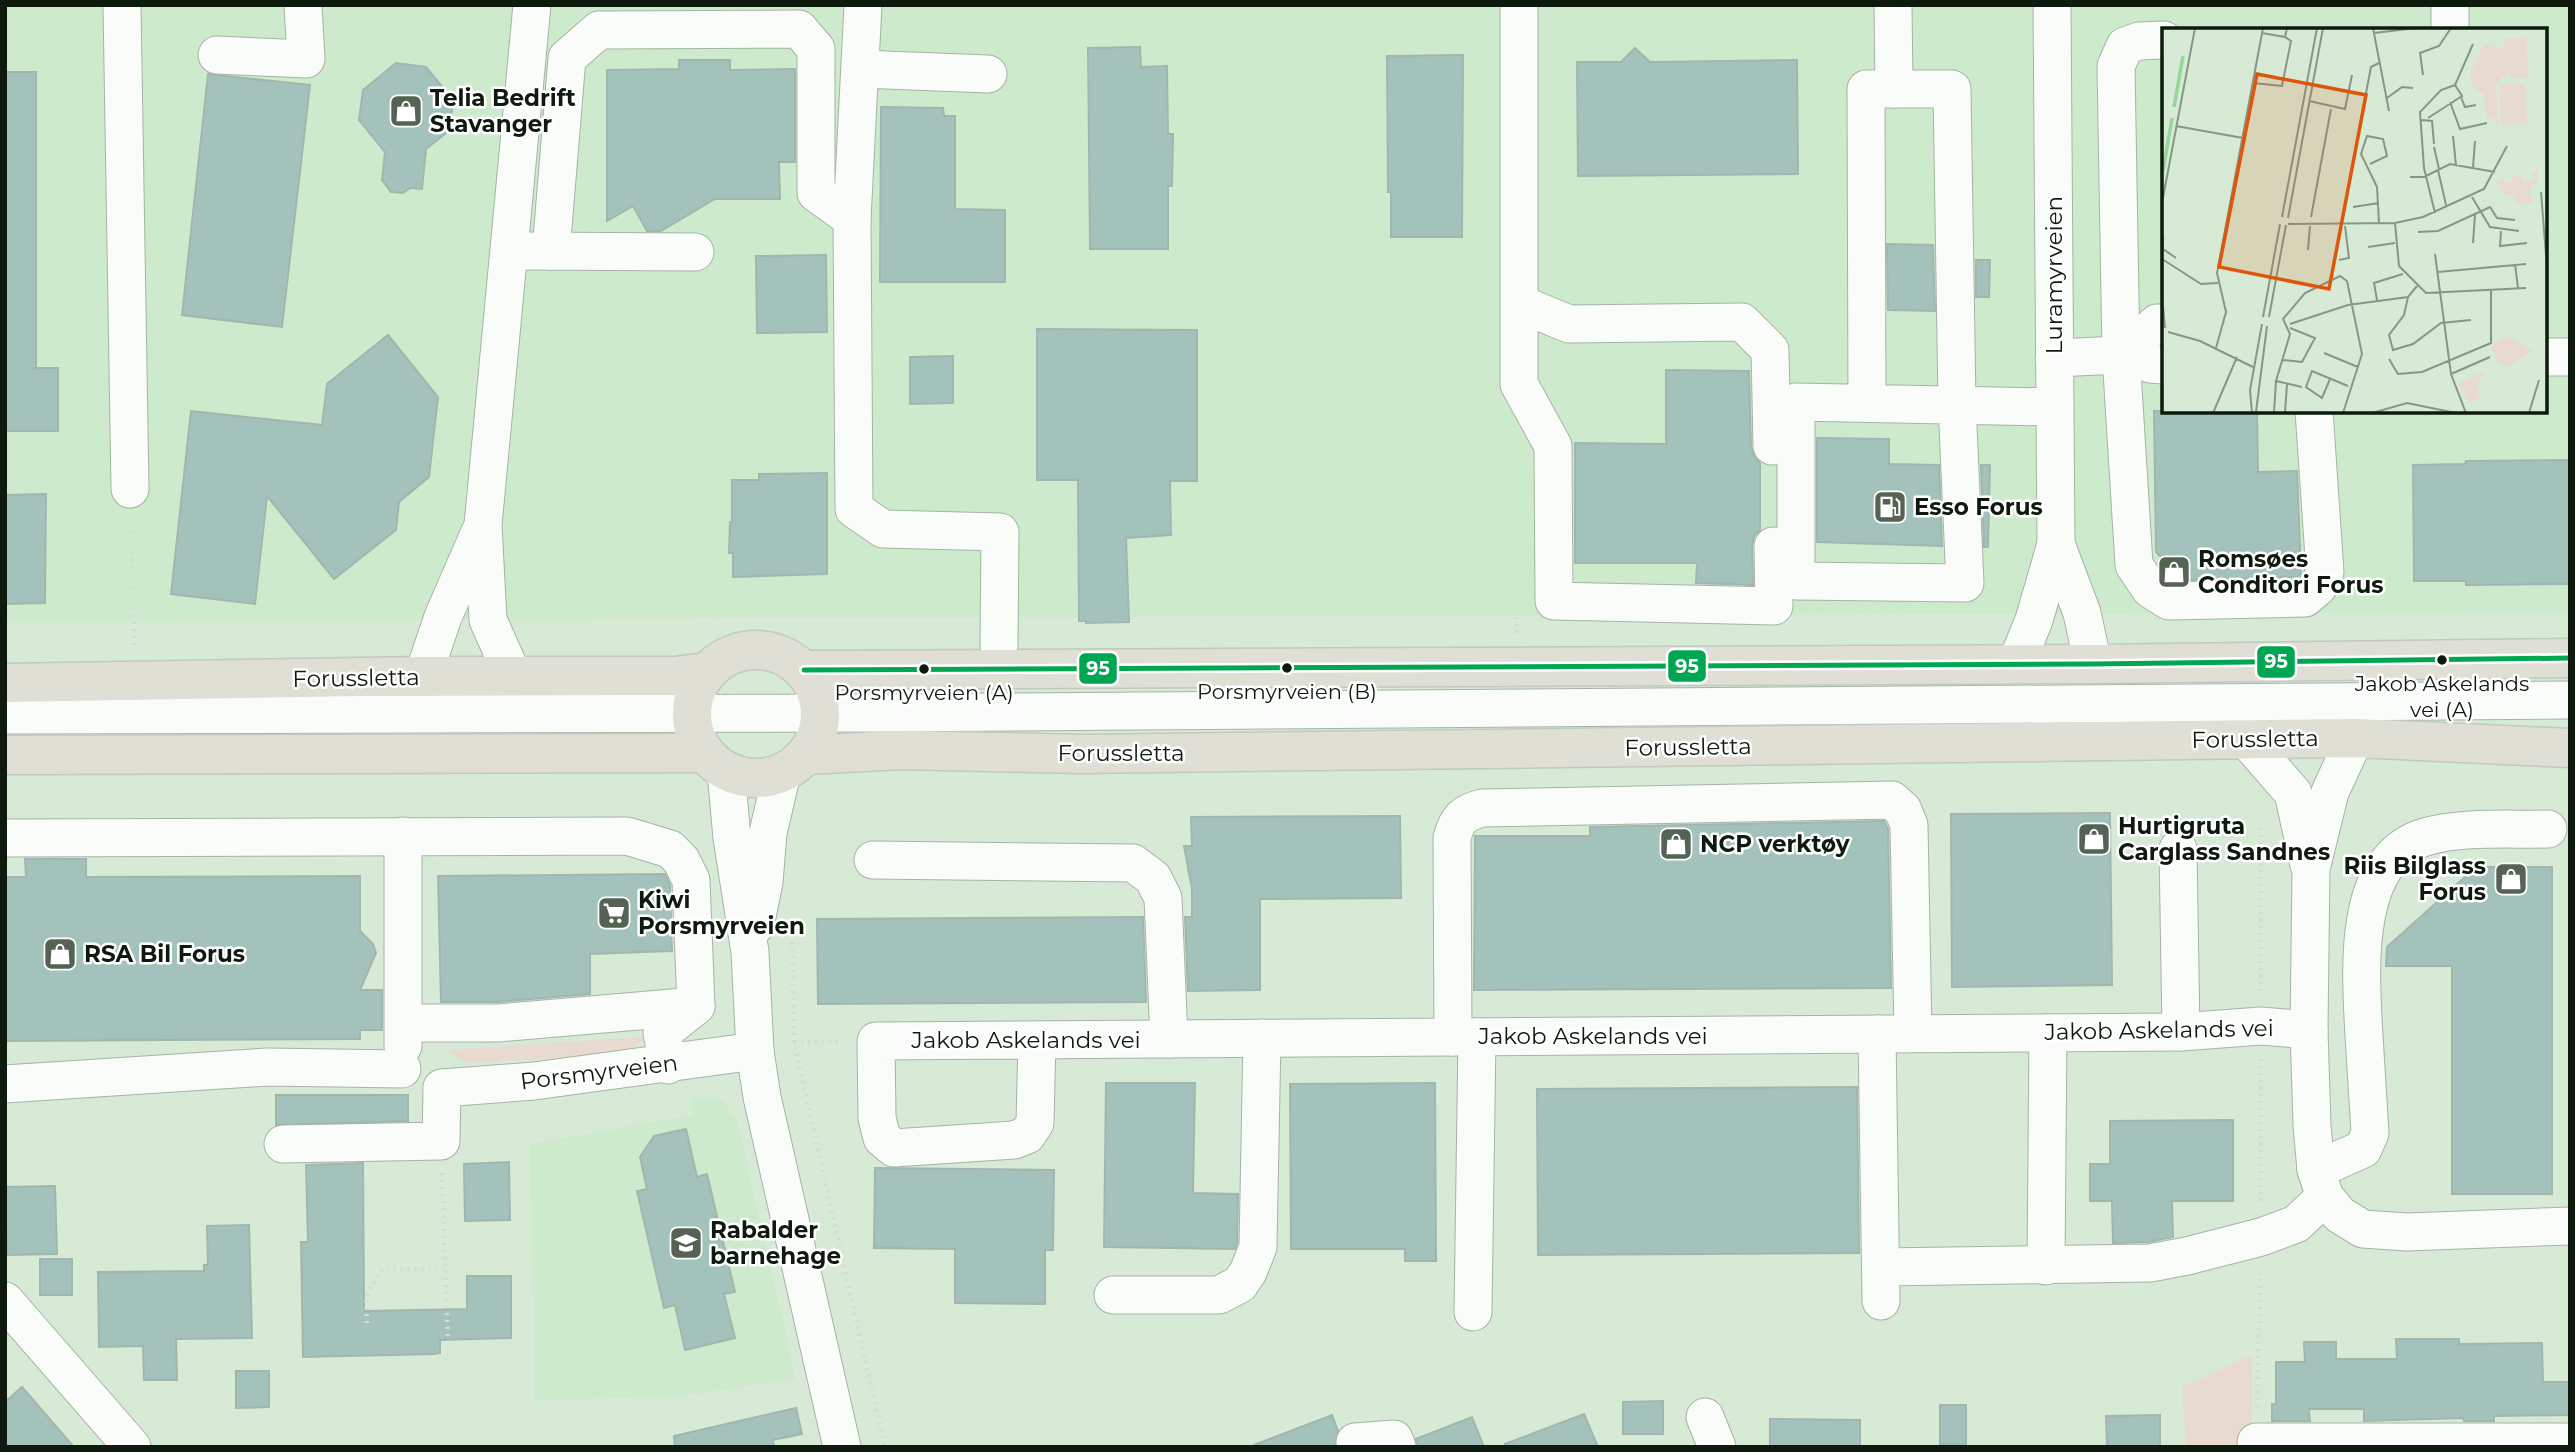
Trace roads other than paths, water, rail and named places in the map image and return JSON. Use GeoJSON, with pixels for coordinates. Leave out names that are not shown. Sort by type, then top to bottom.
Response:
{"type":"FeatureCollection","features":[{"type":"Feature","properties":{"kind":"main road"},"geometry":{"type":"LineString","coordinates":[[715,762],[695,734],[691,714],[695,692],[706,672],[728,655],[755,649],[781,654],[804,670],[816,690],[821,712],[817,735],[794,764]]}},
{"type":"Feature","properties":{"kind":"main road"},"geometry":{"type":"LineString","coordinates":[[804,670],[2093,664],[2570,658]]}},
{"type":"Feature","properties":{"kind":"main road","name":"Forussletta"},"geometry":{"type":"LineString","coordinates":[[5,683],[423,676],[676,676],[706,672]]}},
{"type":"Feature","properties":{"kind":"main road","name":"Forussletta"},"geometry":{"type":"LineString","coordinates":[[715,762],[753,778],[794,764],[900,750],[1080,754],[2355,738],[2570,748]]}},
{"type":"Feature","properties":{"kind":"main road"},"geometry":{"type":"LineString","coordinates":[[5,755],[715,762]]}},
{"type":"Feature","properties":{"kind":"street"},"geometry":{"type":"LineString","coordinates":[[122,5],[130,489]]}},
{"type":"Feature","properties":{"kind":"street"},"geometry":{"type":"LineString","coordinates":[[217,55],[306,59],[303,5]]}},
{"type":"Feature","properties":{"kind":"street"},"geometry":{"type":"LineString","coordinates":[[513,676],[488,620],[483,525],[531,5]]}},
{"type":"Feature","properties":{"kind":"street"},"geometry":{"type":"LineString","coordinates":[[863,5],[852,219],[854,509],[883,529],[1000,532],[999,645]]}},
{"type":"Feature","properties":{"kind":"street"},"geometry":{"type":"LineString","coordinates":[[1519,5],[1519,384],[1553,446],[1555,601],[1774,606],[1770,350],[1742,322],[1569,324],[1520,304]]}},
{"type":"Feature","properties":{"kind":"street"},"geometry":{"type":"LineString","coordinates":[[1893,5],[1894,89]]}},
{"type":"Feature","properties":{"kind":"street","name":"Luramyrveien"},"geometry":{"type":"LineString","coordinates":[[2016,664],[2034,620],[2056,544],[2052,5]]}},
{"type":"Feature","properties":{"kind":"street"},"geometry":{"type":"LineString","coordinates":[[2450,5],[2450,28]]}},
{"type":"Feature","properties":{"kind":"street"},"geometry":{"type":"LineString","coordinates":[[551,251],[567,58],[599,30],[799,29],[816,49],[816,193],[852,219]]}},
{"type":"Feature","properties":{"kind":"street"},"geometry":{"type":"LineString","coordinates":[[2162,40],[2139,41],[2125,46],[2116,66],[2121,355],[2134,565],[2150,589],[2169,601],[2305,598],[2319,587],[2325,572],[2314,413]]}},
{"type":"Feature","properties":{"kind":"street"},"geometry":{"type":"LineString","coordinates":[[860,69],[988,74]]}},
{"type":"Feature","properties":{"kind":"street"},"geometry":{"type":"LineString","coordinates":[[1867,403],[1866,89],[1952,89],[1956,404],[1965,583],[1796,581],[1796,401],[1867,403],[1956,404],[2053,407]]}},
{"type":"Feature","properties":{"kind":"street"},"geometry":{"type":"LineString","coordinates":[[508,251],[695,252]]}},
{"type":"Feature","properties":{"kind":"street"},"geometry":{"type":"LineString","coordinates":[[2121,355],[2157,323],[2162,323]]}},
{"type":"Feature","properties":{"kind":"street"},"geometry":{"type":"LineString","coordinates":[[2054,358],[2121,355],[2162,365]]}},
{"type":"Feature","properties":{"kind":"street"},"geometry":{"type":"LineString","coordinates":[[2547,357],[2570,357]]}},
{"type":"Feature","properties":{"kind":"street"},"geometry":{"type":"LineString","coordinates":[[423,676],[443,617],[483,525]]}},
{"type":"Feature","properties":{"kind":"street","name":"Luramyrveien"},"geometry":{"type":"LineString","coordinates":[[2056,544],[2082,613],[2093,664]]}},
{"type":"Feature","properties":{"kind":"street"},"geometry":{"type":"LineString","coordinates":[[5,715],[691,714],[2570,700]]}},
{"type":"Feature","properties":{"kind":"street"},"geometry":{"type":"LineString","coordinates":[[2355,738],[2330,792],[2311,869],[2309,1030],[2312,1126],[2321,1183],[2340,1215],[2363,1229],[2407,1232],[2570,1226]]}},
{"type":"Feature","properties":{"kind":"street"},"geometry":{"type":"LineString","coordinates":[[2246,740],[2293,793],[2311,869]]}},
{"type":"Feature","properties":{"kind":"street"},"geometry":{"type":"LineString","coordinates":[[715,762],[750,951],[755,1051],[762,1097],[842,1447]]}},
{"type":"Feature","properties":{"kind":"street"},"geometry":{"type":"LineString","coordinates":[[750,951],[764,883],[768,833],[794,764]]}},
{"type":"Feature","properties":{"kind":"street"},"geometry":{"type":"LineString","coordinates":[[1474,1312],[1465,1037],[1452,838],[1457,821],[1466,812],[1482,808],[1892,800],[1903,810],[1909,825],[1913,1034]]}},
{"type":"Feature","properties":{"kind":"street"},"geometry":{"type":"LineString","coordinates":[[1877,1034],[1881,1284],[2046,1266],[2150,1263],[2260,1237],[2296,1224],[2321,1183],[2363,1149],[2370,1133],[2360,970],[2366,914],[2379,876],[2399,850],[2424,837],[2451,832],[2548,830]]}},
{"type":"Feature","properties":{"kind":"street"},"geometry":{"type":"LineString","coordinates":[[402,1069],[403,836]]}},
{"type":"Feature","properties":{"kind":"street"},"geometry":{"type":"LineString","coordinates":[[5,838],[627,836],[670,849],[681,860],[691,880],[696,1006]]}},
{"type":"Feature","properties":{"kind":"street"},"geometry":{"type":"LineString","coordinates":[[2178,849],[2181,1032]]}},
{"type":"Feature","properties":{"kind":"street"},"geometry":{"type":"LineString","coordinates":[[873,860],[1133,863],[1153,878],[1163,898],[1169,1039]]}},
{"type":"Feature","properties":{"kind":"street"},"geometry":{"type":"LineString","coordinates":[[2309,971],[2360,970]]}},
{"type":"Feature","properties":{"kind":"street"},"geometry":{"type":"LineString","coordinates":[[404,1023],[498,1023],[696,1006]]}},
{"type":"Feature","properties":{"kind":"street"},"geometry":{"type":"LineString","coordinates":[[668,1065],[662,1033],[696,1006]]}},
{"type":"Feature","properties":{"kind":"street","name":"Jakob Askelands vei"},"geometry":{"type":"LineString","coordinates":[[1037,1040],[1035,1123],[1027,1135],[1014,1140],[894,1148],[882,1138],[877,1118],[876,1041],[2181,1032],[2260,1026],[2309,1030]]}},
{"type":"Feature","properties":{"kind":"street"},"geometry":{"type":"LineString","coordinates":[[2046,1266],[2049,1033]]}},
{"type":"Feature","properties":{"kind":"street"},"geometry":{"type":"LineString","coordinates":[[1113,1295],[1219,1295],[1240,1284],[1248,1272],[1258,1247],[1262,1038]]}},
{"type":"Feature","properties":{"kind":"street","name":"Porsmyrveien"},"geometry":{"type":"LineString","coordinates":[[442,1088],[534,1081],[668,1065],[755,1051]]}},
{"type":"Feature","properties":{"kind":"street"},"geometry":{"type":"LineString","coordinates":[[5,1084],[268,1068],[402,1069],[442,1088],[441,1141],[283,1144]]}},
{"type":"Feature","properties":{"kind":"street"},"geometry":{"type":"LineString","coordinates":[[5,1301],[132,1447]]}},
{"type":"Feature","properties":{"kind":"street"},"geometry":{"type":"LineString","coordinates":[[1355,1442],[1394,1439],[1397,1447]]}},
{"type":"Feature","properties":{"kind":"street"},"geometry":{"type":"LineString","coordinates":[[2256,1442],[2570,1441]]}},
{"type":"Feature","properties":{"kind":"place","name":"Telia Bedrift Stavanger"},"geometry":{"type":"Point","coordinates":[406,111]}},
{"type":"Feature","properties":{"kind":"place","name":"Esso Forus"},"geometry":{"type":"Point","coordinates":[1890,507]}},
{"type":"Feature","properties":{"kind":"place","name":"Romsøes Conditori Forus"},"geometry":{"type":"Point","coordinates":[2174,572]}},
{"type":"Feature","properties":{"kind":"place","name":"Jakob Askelands vei (A)"},"geometry":{"type":"Point","coordinates":[2442,660]}},
{"type":"Feature","properties":{"kind":"place","name":"Porsmyrveien (B)"},"geometry":{"type":"Point","coordinates":[1287,668]}},
{"type":"Feature","properties":{"kind":"place","name":"Porsmyrveien (A)"},"geometry":{"type":"Point","coordinates":[924,669]}},
{"type":"Feature","properties":{"kind":"place","name":"Hurtigruta Carglass Sandnes"},"geometry":{"type":"Point","coordinates":[2094,839]}},
{"type":"Feature","properties":{"kind":"place","name":"NCP verktøy"},"geometry":{"type":"Point","coordinates":[1676,844]}},
{"type":"Feature","properties":{"kind":"place","name":"Riis Bilglass Forus"},"geometry":{"type":"Point","coordinates":[2511,879]}},
{"type":"Feature","properties":{"kind":"place","name":"Kiwi Porsmyrveien"},"geometry":{"type":"Point","coordinates":[614,913]}},
{"type":"Feature","properties":{"kind":"place","name":"RSA Bil Forus"},"geometry":{"type":"Point","coordinates":[60,954]}},
{"type":"Feature","properties":{"kind":"place","name":"Rabalder barnehage"},"geometry":{"type":"Point","coordinates":[686,1243]}}]}
